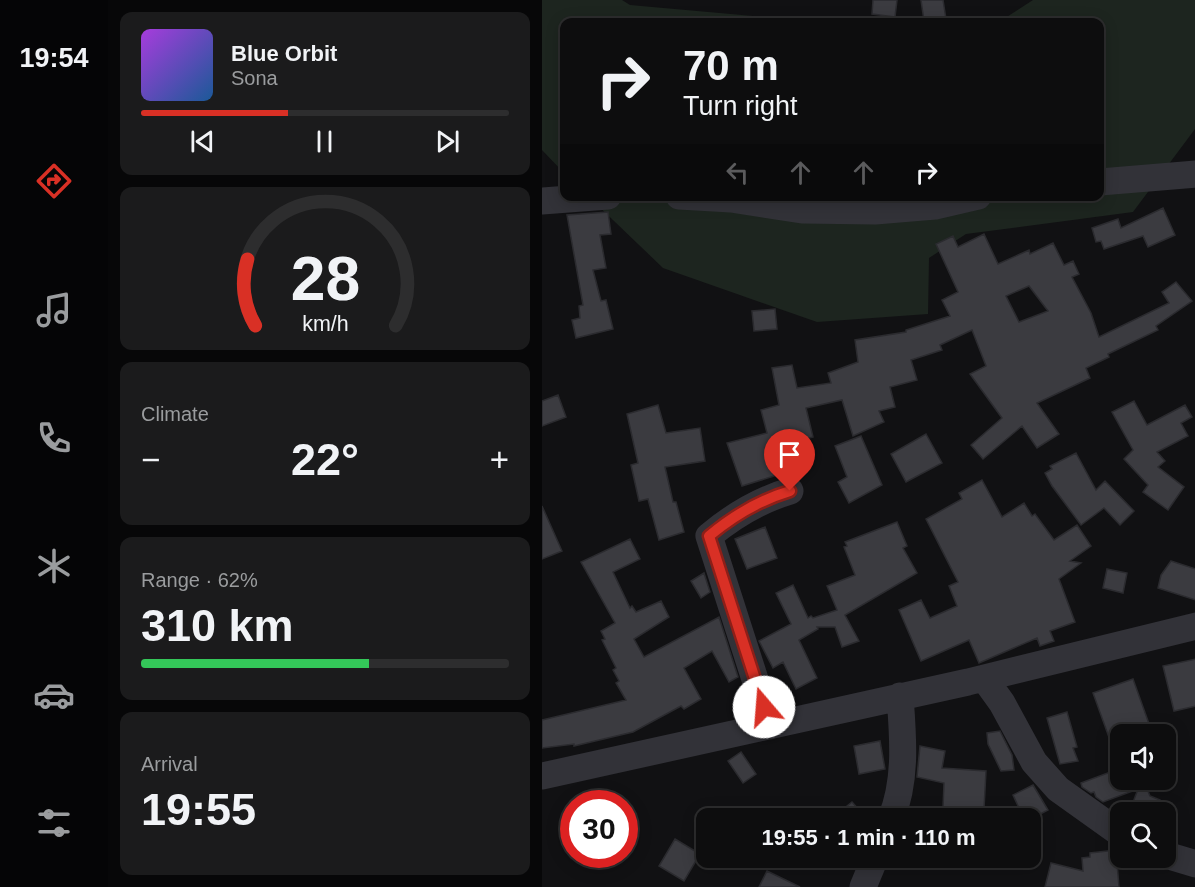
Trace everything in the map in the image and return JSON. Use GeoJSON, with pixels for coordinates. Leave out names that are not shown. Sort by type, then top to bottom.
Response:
{"type":"FeatureCollection","features":[{"type":"Feature","properties":{"kind":"street"},"geometry":{"type":"LineString","coordinates":[[1104,182],[1196,174]]}},
{"type":"Feature","properties":{"kind":"street"},"geometry":{"type":"LineString","coordinates":[[542,201],[560,200]]}},
{"type":"Feature","properties":{"kind":"street"},"geometry":{"type":"LineString","coordinates":[[744,201],[802,210],[875,211],[935,206],[956,201]]}},
{"type":"Feature","properties":{"kind":"street"},"geometry":{"type":"LineString","coordinates":[[770,726],[709,536],[731,518],[773,496],[790,491]]}},
{"type":"Feature","properties":{"kind":"street"},"geometry":{"type":"LineString","coordinates":[[542,776],[984,678],[1196,626]]}},
{"type":"Feature","properties":{"kind":"street"},"geometry":{"type":"LineString","coordinates":[[984,678],[1002,703],[1034,762],[1058,789],[1110,826]]}},
{"type":"Feature","properties":{"kind":"street"},"geometry":{"type":"LineString","coordinates":[[895,808],[904,759],[900,696]]}},
{"type":"Feature","properties":{"kind":"street"},"geometry":{"type":"LineString","coordinates":[[1176,858],[1196,864]]}},
{"type":"Feature","properties":{"kind":"street"},"geometry":{"type":"LineString","coordinates":[[863,887],[871,868]]}},
{"type":"Feature","properties":{"kind":"shaded area"},"geometry":{"type":"Polygon","coordinates":[[[542,0],[622,0],[630,5],[774,18],[560,18],[560,169],[542,150],[542,0]]]}},
{"type":"Feature","properties":{"kind":"shaded area"},"geometry":{"type":"Polygon","coordinates":[[[1033,0],[1195,0],[1195,129],[1133,212],[966,234],[929,258],[928,314],[817,322],[663,268],[593,201],[1104,201],[1104,18],[1005,18],[1033,0]]]}},
{"type":"Feature","properties":{"kind":"building"},"geometry":{"type":"Polygon","coordinates":[[[873,0],[897,0],[895,17],[872,14],[873,0]]]}},
{"type":"Feature","properties":{"kind":"building"},"geometry":{"type":"Polygon","coordinates":[[[921,0],[943,0],[946,18],[924,18],[921,0]]]}},
{"type":"Feature","properties":{"kind":"building"},"geometry":{"type":"Polygon","coordinates":[[[1163,208],[1175,235],[1148,247],[1143,236],[1104,249],[1101,241],[1096,242],[1092,228],[1118,219],[1121,228],[1163,208]]]}},
{"type":"Feature","properties":{"kind":"building"},"geometry":{"type":"Polygon","coordinates":[[[608,212],[611,234],[600,235],[606,268],[593,270],[601,301],[606,300],[613,329],[576,338],[572,320],[580,318],[579,306],[583,305],[567,215],[608,212]]]}},
{"type":"Feature","properties":{"kind":"building"},"geometry":{"type":"Polygon","coordinates":[[[984,234],[998,264],[1029,250],[1030,254],[1053,243],[1064,265],[1073,261],[1079,274],[1072,277],[1091,313],[1099,337],[1169,303],[1162,292],[1176,282],[1192,301],[1156,326],[1158,330],[1108,354],[1109,357],[1086,368],[1090,378],[1037,403],[1059,434],[1037,448],[1022,426],[983,459],[971,445],[1002,418],[970,374],[986,366],[972,330],[940,345],[942,350],[911,360],[917,380],[890,387],[895,407],[879,411],[884,422],[853,436],[842,400],[806,408],[813,437],[780,446],[787,472],[742,486],[727,443],[767,433],[761,410],[779,405],[772,368],[792,365],[797,388],[831,383],[828,373],[858,362],[855,340],[906,332],[906,330],[950,316],[942,300],[958,292],[936,244],[953,236],[958,247],[984,234]],[[1029,286],[1006,296],[1019,322],[1048,311],[1029,286]]]}},
{"type":"Feature","properties":{"kind":"building"},"geometry":{"type":"Polygon","coordinates":[[[775,309],[777,329],[754,331],[752,311],[775,309]]]}},
{"type":"Feature","properties":{"kind":"building"},"geometry":{"type":"Polygon","coordinates":[[[558,395],[566,417],[542,426],[542,401],[558,395]]]}},
{"type":"Feature","properties":{"kind":"building"},"geometry":{"type":"Polygon","coordinates":[[[1134,401],[1147,425],[1185,405],[1192,417],[1181,423],[1188,436],[1157,452],[1165,461],[1158,467],[1184,487],[1168,510],[1143,492],[1148,485],[1124,459],[1133,450],[1112,412],[1134,401]]]}},
{"type":"Feature","properties":{"kind":"building"},"geometry":{"type":"Polygon","coordinates":[[[658,405],[666,433],[700,428],[705,461],[665,467],[673,502],[676,502],[684,532],[659,540],[648,499],[639,501],[631,465],[638,463],[627,414],[658,405]]]}},
{"type":"Feature","properties":{"kind":"building"},"geometry":{"type":"Polygon","coordinates":[[[926,434],[942,463],[906,482],[891,454],[926,434]]]}},
{"type":"Feature","properties":{"kind":"building"},"geometry":{"type":"Polygon","coordinates":[[[861,436],[882,485],[849,503],[838,482],[847,477],[835,446],[861,436]]]}},
{"type":"Feature","properties":{"kind":"building"},"geometry":{"type":"Polygon","coordinates":[[[1076,453],[1096,490],[1105,481],[1134,511],[1120,525],[1104,508],[1081,525],[1052,486],[1045,473],[1052,469],[1050,466],[1076,453]]]}},
{"type":"Feature","properties":{"kind":"building"},"geometry":{"type":"Polygon","coordinates":[[[982,480],[1002,517],[1024,503],[1032,516],[1035,514],[1054,540],[1077,525],[1091,546],[1070,561],[1081,563],[1059,579],[1075,622],[1050,631],[1054,641],[1040,646],[1037,638],[979,663],[969,640],[921,661],[899,610],[921,600],[930,618],[957,606],[949,586],[958,582],[926,519],[962,499],[959,493],[982,480]]]}},
{"type":"Feature","properties":{"kind":"building"},"geometry":{"type":"Polygon","coordinates":[[[542,506],[562,551],[542,559],[542,506]]]}},
{"type":"Feature","properties":{"kind":"building"},"geometry":{"type":"Polygon","coordinates":[[[897,522],[907,546],[903,548],[917,573],[845,615],[859,641],[842,647],[835,627],[817,627],[818,629],[799,640],[817,678],[796,689],[783,662],[773,668],[759,641],[791,624],[776,593],[793,585],[808,618],[837,610],[827,586],[855,575],[844,547],[847,546],[845,542],[897,522]]]}},
{"type":"Feature","properties":{"kind":"building"},"geometry":{"type":"Polygon","coordinates":[[[765,527],[777,558],[747,569],[735,539],[765,527]]]}},
{"type":"Feature","properties":{"kind":"building"},"geometry":{"type":"Polygon","coordinates":[[[630,539],[640,559],[613,572],[630,608],[632,606],[636,612],[661,601],[669,617],[634,639],[644,657],[719,617],[738,677],[729,682],[712,651],[684,668],[701,699],[684,709],[681,706],[633,732],[574,746],[574,744],[542,748],[542,720],[626,700],[616,683],[619,681],[613,670],[616,668],[602,640],[605,639],[601,631],[615,623],[581,562],[630,539]]]}},
{"type":"Feature","properties":{"kind":"building"},"geometry":{"type":"Polygon","coordinates":[[[1171,561],[1196,569],[1196,600],[1158,588],[1161,575],[1171,561]]]}},
{"type":"Feature","properties":{"kind":"building"},"geometry":{"type":"Polygon","coordinates":[[[1107,569],[1127,573],[1123,593],[1103,588],[1107,569]]]}},
{"type":"Feature","properties":{"kind":"building"},"geometry":{"type":"Polygon","coordinates":[[[704,573],[710,592],[701,598],[691,581],[704,573]]]}},
{"type":"Feature","properties":{"kind":"building"},"geometry":{"type":"Polygon","coordinates":[[[1196,659],[1196,706],[1174,711],[1163,666],[1196,659]]]}},
{"type":"Feature","properties":{"kind":"building"},"geometry":{"type":"Polygon","coordinates":[[[1133,679],[1149,724],[1110,724],[1110,740],[1093,693],[1133,679]]]}},
{"type":"Feature","properties":{"kind":"building"},"geometry":{"type":"Polygon","coordinates":[[[1067,712],[1077,747],[1073,748],[1078,761],[1060,764],[1047,718],[1067,712]]]}},
{"type":"Feature","properties":{"kind":"building"},"geometry":{"type":"Polygon","coordinates":[[[1000,731],[1012,755],[1014,770],[1001,771],[988,744],[987,733],[1000,731]]]}},
{"type":"Feature","properties":{"kind":"building"},"geometry":{"type":"Polygon","coordinates":[[[880,741],[885,769],[859,774],[854,746],[880,741]]]}},
{"type":"Feature","properties":{"kind":"building"},"geometry":{"type":"Polygon","coordinates":[[[920,746],[945,751],[942,768],[986,771],[984,808],[943,807],[944,783],[917,777],[920,746]]]}},
{"type":"Feature","properties":{"kind":"building"},"geometry":{"type":"Polygon","coordinates":[[[741,752],[756,774],[743,783],[728,761],[741,752]]]}},
{"type":"Feature","properties":{"kind":"building"},"geometry":{"type":"Polygon","coordinates":[[[1110,772],[1110,790],[1135,790],[1103,802],[1096,797],[1094,792],[1091,793],[1082,787],[1081,783],[1110,772]]]}},
{"type":"Feature","properties":{"kind":"building"},"geometry":{"type":"Polygon","coordinates":[[[1033,785],[1048,810],[1041,814],[1041,808],[1019,808],[1013,795],[1033,785]]]}},
{"type":"Feature","properties":{"kind":"building"},"geometry":{"type":"Polygon","coordinates":[[[1138,790],[1148,790],[1150,796],[1160,800],[1159,802],[1133,802],[1138,790]]]}},
{"type":"Feature","properties":{"kind":"building"},"geometry":{"type":"Polygon","coordinates":[[[852,802],[857,808],[845,808],[852,802]]]}},
{"type":"Feature","properties":{"kind":"building"},"geometry":{"type":"Polygon","coordinates":[[[675,839],[696,852],[696,861],[684,881],[659,866],[675,839]]]}},
{"type":"Feature","properties":{"kind":"building"},"geometry":{"type":"Polygon","coordinates":[[[1110,851],[1110,868],[1117,868],[1119,887],[1045,887],[1051,863],[1083,871],[1082,858],[1090,857],[1090,853],[1110,851]]]}},
{"type":"Feature","properties":{"kind":"building"},"geometry":{"type":"Polygon","coordinates":[[[767,871],[800,887],[759,887],[767,871]]]}},
{"type":"Feature","properties":{"kind":"route"},"geometry":{"type":"LineString","coordinates":[[764,707],[709,536],[731,518],[773,496],[790,491]]}}]}
